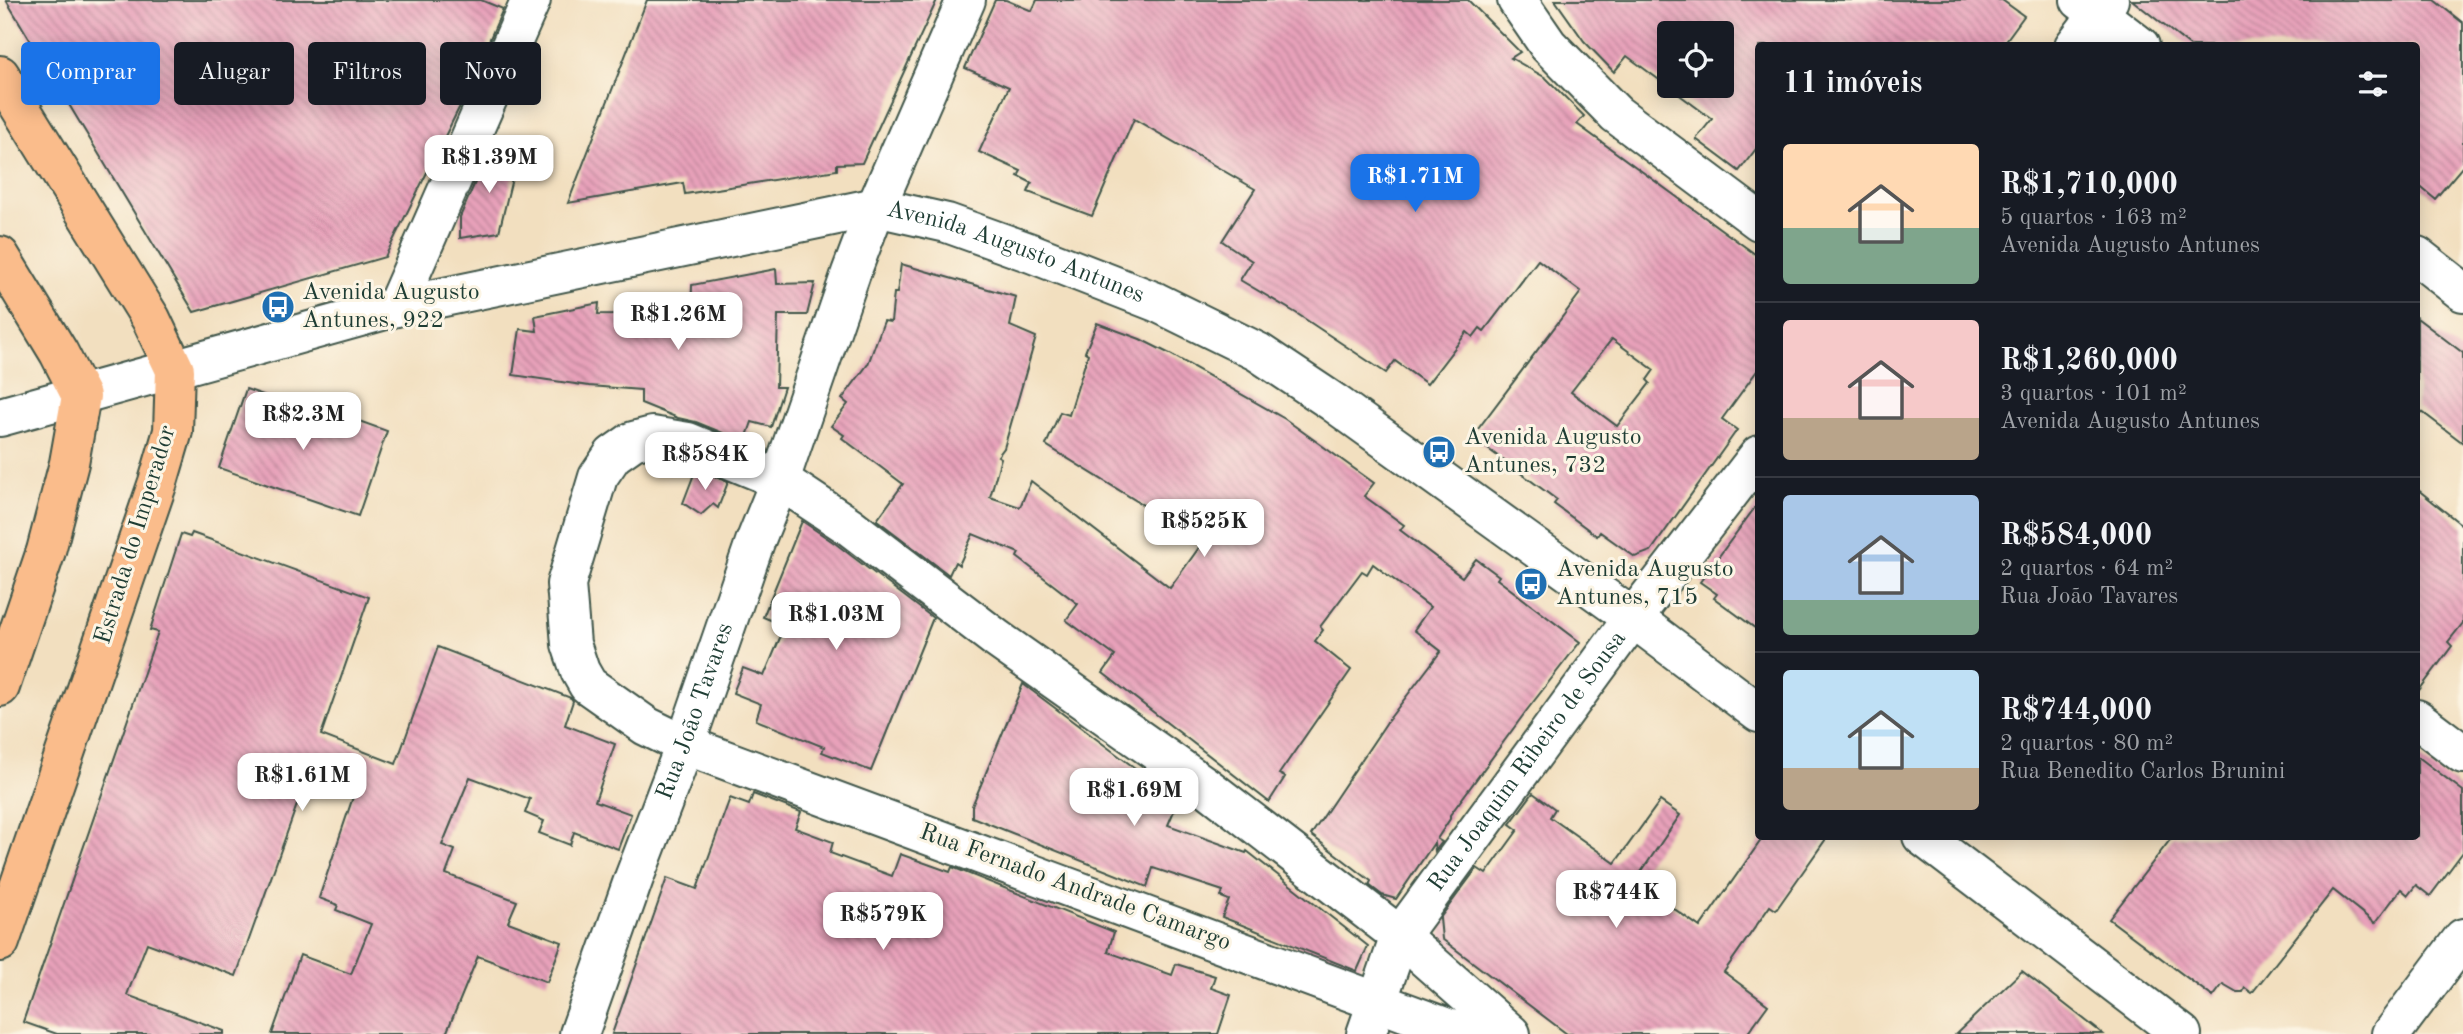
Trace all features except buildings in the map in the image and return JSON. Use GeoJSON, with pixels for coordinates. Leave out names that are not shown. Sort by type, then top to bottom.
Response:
{"type":"FeatureCollection","features":[{"type":"Feature","properties":{"kind":"main road","name":"Estrada do Imperador"},"geometry":{"type":"LineString","coordinates":[[0,75],[151,320],[175,370],[173,431],[158,482],[0,942]]}},
{"type":"Feature","properties":{"kind":"main road"},"geometry":{"type":"LineString","coordinates":[[0,256],[59,353],[80,396],[69,463],[46,551],[0,687]]}},
{"type":"Feature","properties":{"kind":"street"},"geometry":{"type":"LineString","coordinates":[[396,307],[531,0]]}},
{"type":"Feature","properties":{"kind":"street","name":"Rua João Tavares"},"geometry":{"type":"LineString","coordinates":[[579,1034],[685,745],[755,542],[780,480],[851,273],[876,207],[966,0]]}},
{"type":"Feature","properties":{"kind":"street"},"geometry":{"type":"LineString","coordinates":[[1517,0],[1548,45],[1616,114],[1755,218]]}},
{"type":"Feature","properties":{"kind":"street"},"geometry":{"type":"LineString","coordinates":[[2076,42],[2096,5],[2136,42]]}},
{"type":"Feature","properties":{"kind":"street","name":"Avenida Augusto Antunes"},"geometry":{"type":"LineString","coordinates":[[0,417],[396,307],[876,207],[947,223],[1031,253],[1156,302],[1258,352],[1333,401],[1633,618],[1755,710]]}},
{"type":"Feature","properties":{"kind":"street"},"geometry":{"type":"LineString","coordinates":[[2420,258],[2463,292]]}},
{"type":"Feature","properties":{"kind":"street","name":"Rua Fernado Andrade Camargo"},"geometry":{"type":"LineString","coordinates":[[1464,1034],[1372,1017],[685,745],[646,726],[588,685],[571,644],[566,584],[598,477],[613,455],[632,441],[652,436],[688,442],[780,480],[849,526],[998,639],[1208,788],[1400,936],[1511,1034]]}},
{"type":"Feature","properties":{"kind":"street","name":"Rua Joaquim Ribeiro de Sousa"},"geometry":{"type":"LineString","coordinates":[[1372,1017],[1400,936],[1633,618],[1755,459]]}},
{"type":"Feature","properties":{"kind":"street"},"geometry":{"type":"LineString","coordinates":[[2420,721],[2463,754]]}},
{"type":"Feature","properties":{"kind":"street"},"geometry":{"type":"LineString","coordinates":[[1927,840],[2182,1034]]}},
{"type":"Feature","properties":{"kind":"street"},"geometry":{"type":"LineString","coordinates":[[2391,1034],[2463,938]]}},
{"type":"Feature","properties":{"kind":"place","name":"Avenida Augusto Antunes, 922"},"geometry":{"type":"Point","coordinates":[278,307]}},
{"type":"Feature","properties":{"kind":"place","name":"Avenida Augusto Antunes, 732"},"geometry":{"type":"Point","coordinates":[1439,452]}},
{"type":"Feature","properties":{"kind":"place","name":"Avenida Augusto Antunes, 715"},"geometry":{"type":"Point","coordinates":[1531,584]}}]}
